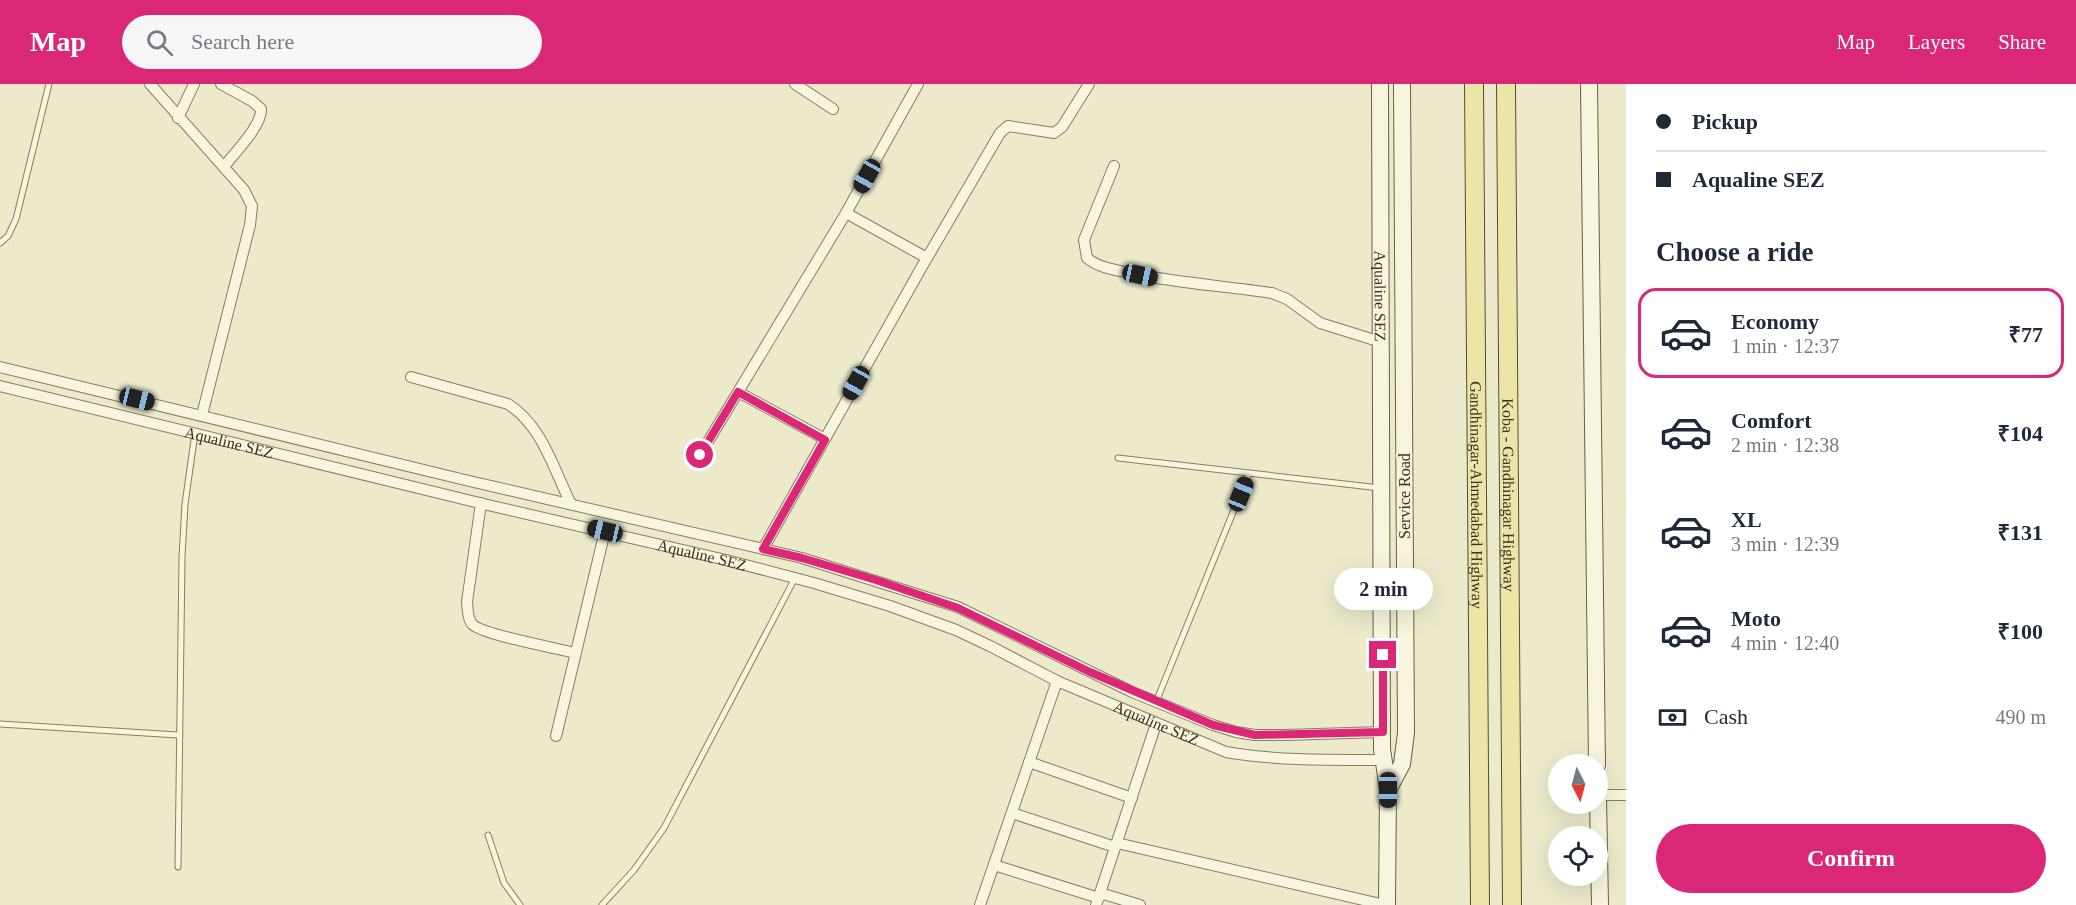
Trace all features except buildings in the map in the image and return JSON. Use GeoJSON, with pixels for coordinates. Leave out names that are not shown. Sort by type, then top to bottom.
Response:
{"type":"FeatureCollection","features":[{"type":"Feature","properties":{"kind":"main road","name":"Gandhinagar-Ahmedabad Highway"},"geometry":{"type":"LineString","coordinates":[[1474,84],[1480,905]]}},
{"type":"Feature","properties":{"kind":"main road","name":"Koba - Gandhinagar Highway"},"geometry":{"type":"LineString","coordinates":[[1506,84],[1512,905]]}},
{"type":"Feature","properties":{"kind":"street"},"geometry":{"type":"LineString","coordinates":[[150,84],[244,190],[252,206],[250,225],[202,415]]}},
{"type":"Feature","properties":{"kind":"street"},"geometry":{"type":"LineString","coordinates":[[178,118],[194,84]]}},
{"type":"Feature","properties":{"kind":"street"},"geometry":{"type":"LineString","coordinates":[[221,84],[252,101],[261,109],[261,116],[256,125],[224,167]]}},
{"type":"Feature","properties":{"kind":"street"},"geometry":{"type":"LineString","coordinates":[[795,84],[833,109]]}},
{"type":"Feature","properties":{"kind":"street"},"geometry":{"type":"LineString","coordinates":[[700,455],[846,213],[918,84]]}},
{"type":"Feature","properties":{"kind":"street"},"geometry":{"type":"LineString","coordinates":[[763,549],[1000,133],[1008,126],[1017,126],[1042,133],[1054,133],[1062,128],[1089,84]]}},
{"type":"Feature","properties":{"kind":"street","name":"Aqualine SEZ"},"geometry":{"type":"LineString","coordinates":[[1380,84],[1383,760],[1388,790]]}},
{"type":"Feature","properties":{"kind":"street","name":"Service Road"},"geometry":{"type":"LineString","coordinates":[[1386,905],[1388,790],[1402,764],[1406,750],[1402,84]]}},
{"type":"Feature","properties":{"kind":"street"},"geometry":{"type":"LineString","coordinates":[[1589,84],[1597,754]]}},
{"type":"Feature","properties":{"kind":"street"},"geometry":{"type":"LineString","coordinates":[[1114,166],[1084,240],[1087,258],[1092,263],[1158,279],[1272,293],[1287,299],[1320,323],[1381,342]]}},
{"type":"Feature","properties":{"kind":"street"},"geometry":{"type":"LineString","coordinates":[[846,213],[927,258]]}},
{"type":"Feature","properties":{"kind":"street"},"geometry":{"type":"LineString","coordinates":[[0,367],[763,549],[830,567],[958,608],[1090,672],[1213,725],[1255,735],[1383,732]]}},
{"type":"Feature","properties":{"kind":"street"},"geometry":{"type":"LineString","coordinates":[[411,377],[508,404],[518,410],[537,434],[571,504]]}},
{"type":"Feature","properties":{"kind":"street","name":"Aqualine SEZ"},"geometry":{"type":"LineString","coordinates":[[0,386],[605,531],[795,578],[890,606],[956,630],[1057,681],[1226,752],[1255,757],[1383,760]]}},
{"type":"Feature","properties":{"kind":"street"},"geometry":{"type":"LineString","coordinates":[[738,392],[825,440]]}},
{"type":"Feature","properties":{"kind":"street"},"geometry":{"type":"LineString","coordinates":[[481,503],[467,602],[468,618],[473,625],[489,632],[575,653]]}},
{"type":"Feature","properties":{"kind":"street"},"geometry":{"type":"LineString","coordinates":[[556,736],[605,531]]}},
{"type":"Feature","properties":{"kind":"street"},"geometry":{"type":"LineString","coordinates":[[980,905],[1057,681]]}},
{"type":"Feature","properties":{"kind":"street"},"geometry":{"type":"LineString","coordinates":[[1098,898],[1156,724]]}},
{"type":"Feature","properties":{"kind":"street"},"geometry":{"type":"LineString","coordinates":[[1029,762],[1132,798]]}},
{"type":"Feature","properties":{"kind":"street"},"geometry":{"type":"LineString","coordinates":[[1608,796],[1626,795]]}},
{"type":"Feature","properties":{"kind":"street"},"geometry":{"type":"LineString","coordinates":[[1012,813],[1116,845],[1386,905]]}},
{"type":"Feature","properties":{"kind":"street"},"geometry":{"type":"LineString","coordinates":[[1598,814],[1600,905]]}},
{"type":"Feature","properties":{"kind":"street"},"geometry":{"type":"LineString","coordinates":[[994,865],[1098,898],[1140,905]]}},
{"type":"Feature","properties":{"kind":"street"},"geometry":{"type":"LineString","coordinates":[[1323,905],[1327,893]]}},
{"type":"Feature","properties":{"kind":"lane"},"geometry":{"type":"LineString","coordinates":[[0,243],[8,236],[16,219],[49,84]]}},
{"type":"Feature","properties":{"kind":"lane"},"geometry":{"type":"LineString","coordinates":[[178,867],[178,735],[184,504],[195,433]]}},
{"type":"Feature","properties":{"kind":"lane"},"geometry":{"type":"LineString","coordinates":[[1118,458],[1382,488]]}},
{"type":"Feature","properties":{"kind":"lane"},"geometry":{"type":"LineString","coordinates":[[1156,702],[1249,473]]}},
{"type":"Feature","properties":{"kind":"lane"},"geometry":{"type":"LineString","coordinates":[[602,905],[634,870],[664,828],[795,578]]}},
{"type":"Feature","properties":{"kind":"lane"},"geometry":{"type":"LineString","coordinates":[[0,724],[178,735]]}},
{"type":"Feature","properties":{"kind":"lane"},"geometry":{"type":"LineString","coordinates":[[488,835],[504,883],[520,905]]}},
{"type":"Feature","properties":{"kind":"route"},"geometry":{"type":"LineString","coordinates":[[700,455],[738,392],[825,440],[763,549],[876,580],[958,608],[1090,672],[1173,709],[1236,732],[1255,735],[1383,732],[1383,655]]}}]}
